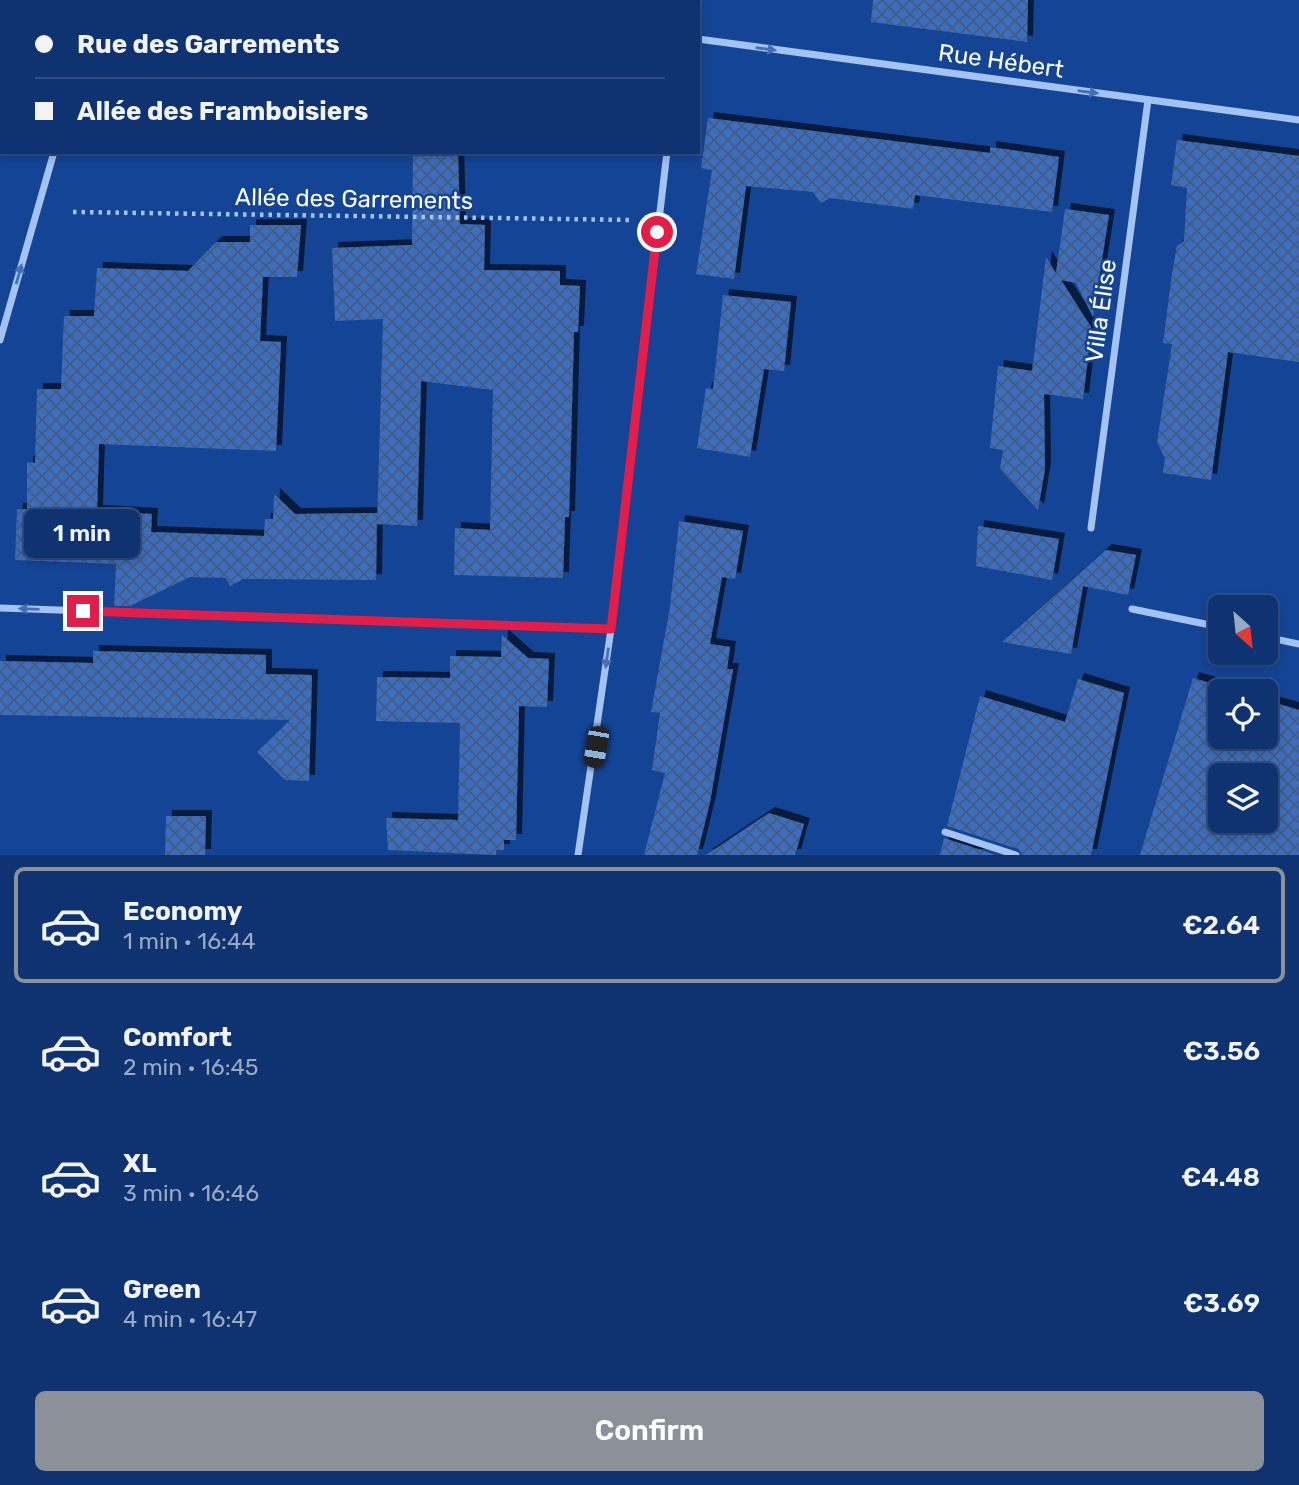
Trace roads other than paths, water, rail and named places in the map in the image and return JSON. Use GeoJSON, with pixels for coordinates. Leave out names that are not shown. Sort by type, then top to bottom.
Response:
{"type":"FeatureCollection","features":[{"type":"Feature","properties":{"kind":"street","name":"Rue Hébert"},"geometry":{"type":"LineString","coordinates":[[700,40],[1299,120]]}},
{"type":"Feature","properties":{"kind":"street","name":"Villa Élise"},"geometry":{"type":"LineString","coordinates":[[1091,528],[1148,100]]}},
{"type":"Feature","properties":{"kind":"street"},"geometry":{"type":"LineString","coordinates":[[0,340],[53,154]]}},
{"type":"Feature","properties":{"kind":"street"},"geometry":{"type":"LineString","coordinates":[[578,855],[596,747],[611,629],[667,154]]}},
{"type":"Feature","properties":{"kind":"street"},"geometry":{"type":"LineString","coordinates":[[0,608],[611,629]]}},
{"type":"Feature","properties":{"kind":"street"},"geometry":{"type":"LineString","coordinates":[[1132,608],[1208,624]]}},
{"type":"Feature","properties":{"kind":"street"},"geometry":{"type":"LineString","coordinates":[[1278,640],[1299,644]]}},
{"type":"Feature","properties":{"kind":"street"},"geometry":{"type":"LineString","coordinates":[[945,832],[1016,855]]}}]}
